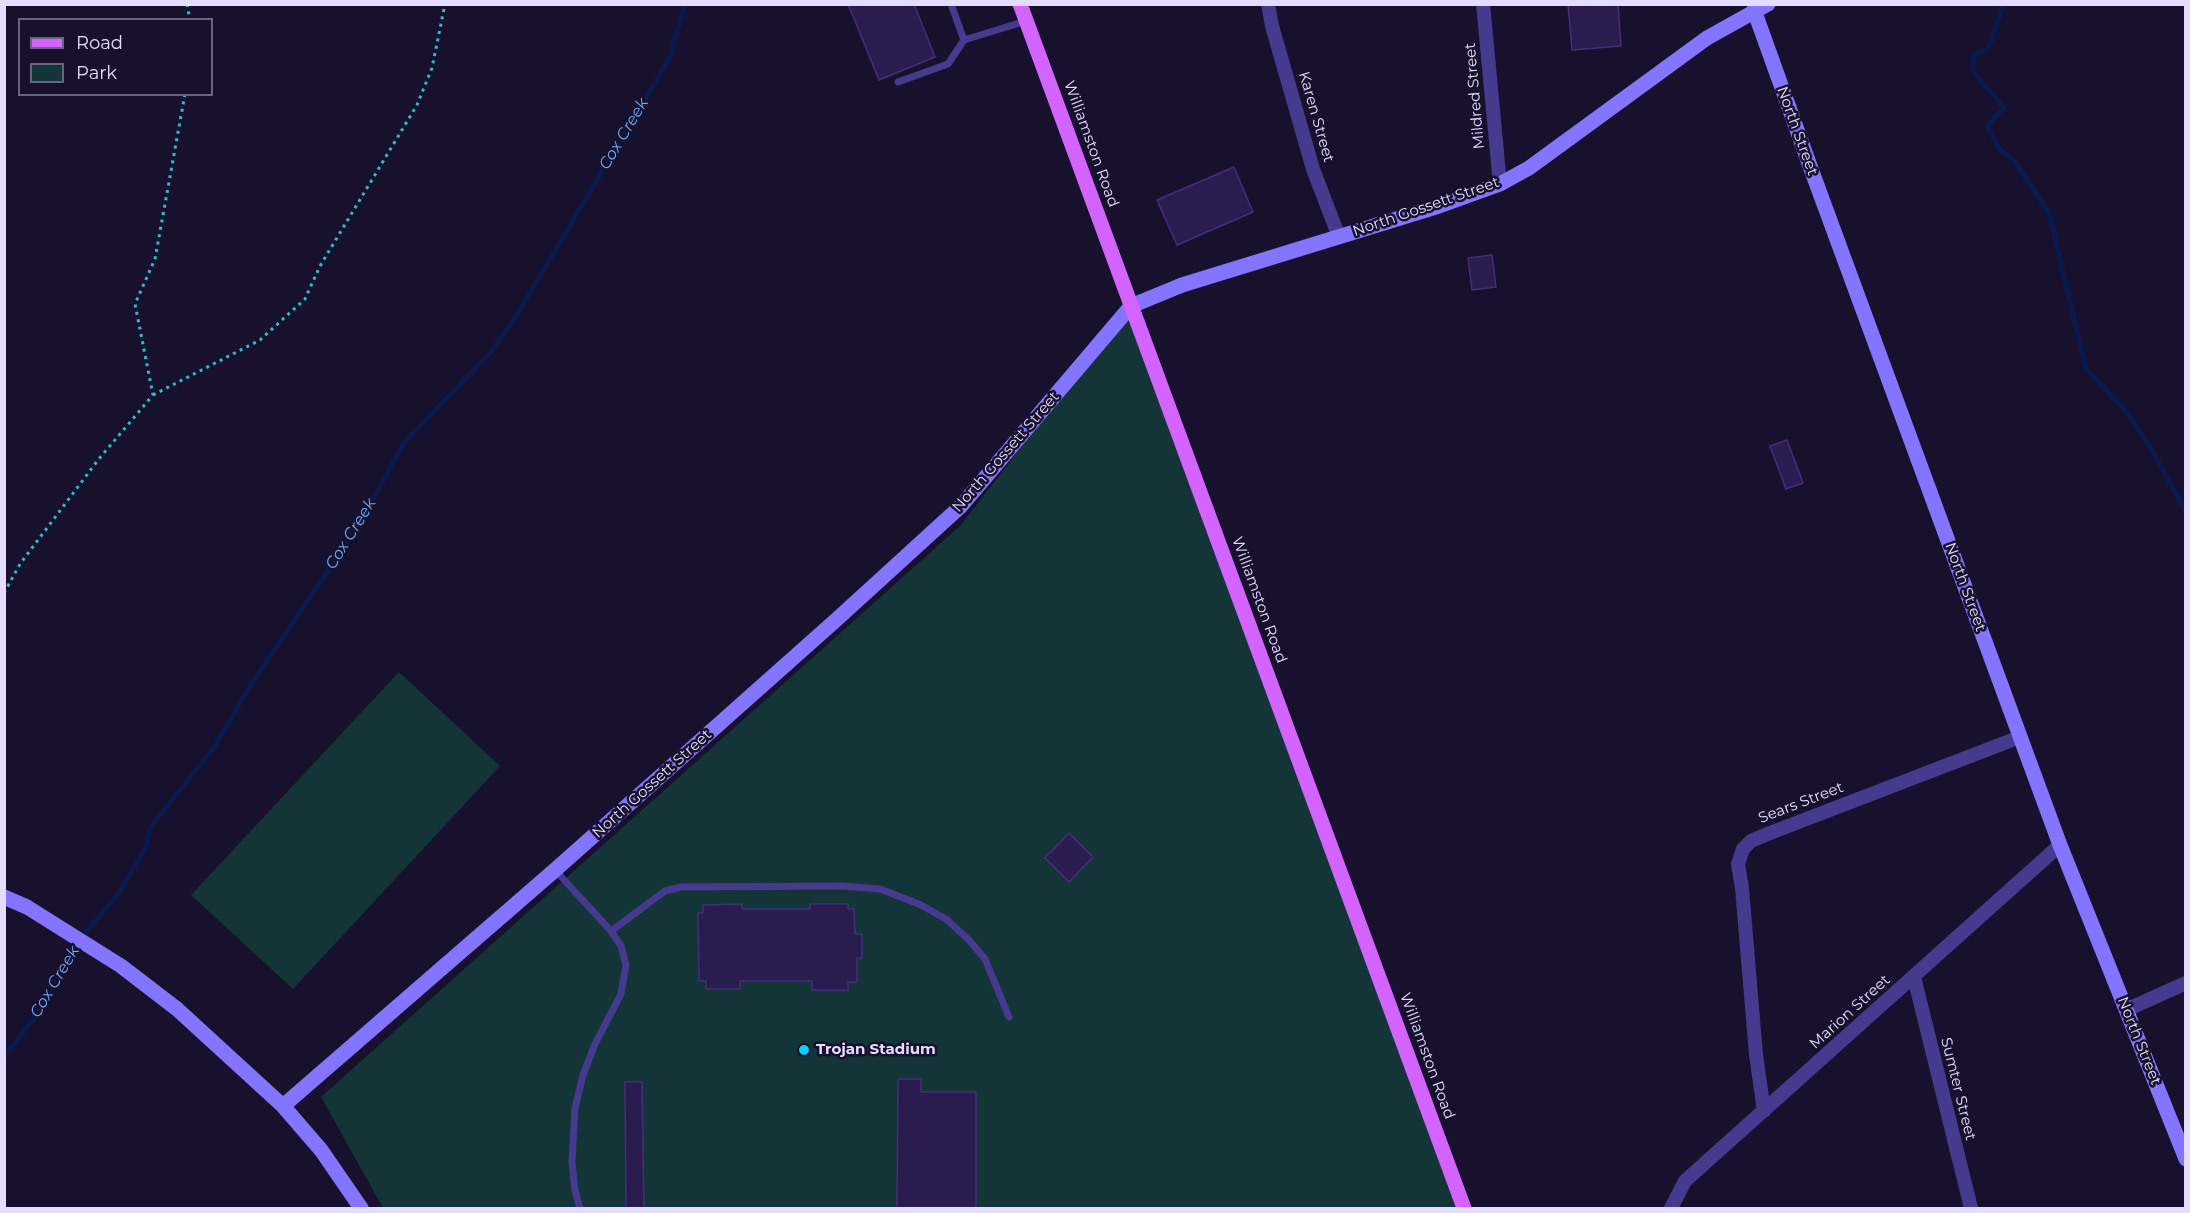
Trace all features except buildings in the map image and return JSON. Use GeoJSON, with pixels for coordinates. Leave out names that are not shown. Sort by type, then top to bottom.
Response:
{"type":"FeatureCollection","features":[{"type":"Feature","properties":{"kind":"main road","name":"Williamston Road"},"geometry":{"type":"LineString","coordinates":[[1020,4],[1464,1209]]}},
{"type":"Feature","properties":{"kind":"street","name":"Karen Street"},"geometry":{"type":"LineString","coordinates":[[1268,4],[1272,26],[1313,169],[1339,237]]}},
{"type":"Feature","properties":{"kind":"street","name":"Mildred Street"},"geometry":{"type":"LineString","coordinates":[[1483,4],[1500,184]]}},
{"type":"Feature","properties":{"kind":"street","name":"North Gossett Street"},"geometry":{"type":"LineString","coordinates":[[283,1106],[555,870],[962,506],[1131,306],[1182,285],[1439,206],[1500,184],[1529,168],[1707,38],[1761,7]]}},
{"type":"Feature","properties":{"kind":"street","name":"North Street"},"geometry":{"type":"LineString","coordinates":[[1761,7],[1814,177],[2020,737],[2060,845],[2186,1160]]}},
{"type":"Feature","properties":{"kind":"street","name":"Sears Street"},"geometry":{"type":"LineString","coordinates":[[1764,1111],[1756,1055],[1738,864],[1743,849],[1751,841],[1770,833],[2020,737]]}},
{"type":"Feature","properties":{"kind":"street","name":"Marion Street"},"geometry":{"type":"LineString","coordinates":[[1671,1209],[1685,1181],[2060,845]]}},
{"type":"Feature","properties":{"kind":"street"},"geometry":{"type":"LineString","coordinates":[[4,897],[27,907],[121,966],[177,1009],[283,1106],[321,1150],[361,1209]]}},
{"type":"Feature","properties":{"kind":"street","name":"Sumter Street"},"geometry":{"type":"LineString","coordinates":[[1914,977],[1971,1209]]}},
{"type":"Feature","properties":{"kind":"street"},"geometry":{"type":"LineString","coordinates":[[2126,1010],[2186,982]]}},
{"type":"Feature","properties":{"kind":"lane"},"geometry":{"type":"LineString","coordinates":[[951,4],[964,40]]}},
{"type":"Feature","properties":{"kind":"lane"},"geometry":{"type":"LineString","coordinates":[[898,82],[948,64],[964,40],[1026,21]]}},
{"type":"Feature","properties":{"kind":"lane"},"geometry":{"type":"LineString","coordinates":[[555,870],[611,932],[621,946],[626,965],[621,994],[595,1044],[583,1075],[575,1108],[572,1162],[575,1191],[580,1209]]}},
{"type":"Feature","properties":{"kind":"lane"},"geometry":{"type":"LineString","coordinates":[[611,932],[665,891],[681,888],[843,886],[880,889],[919,904],[946,920],[969,940],[985,959],[1009,1017]]}},
{"type":"Feature","properties":{"kind":"path"},"geometry":{"type":"LineString","coordinates":[[4,593],[20,564],[98,460],[153,394],[260,340],[305,299],[320,266],[417,105],[432,68],[445,4]]}},
{"type":"Feature","properties":{"kind":"path"},"geometry":{"type":"LineString","coordinates":[[153,394],[135,304],[155,260],[185,96]]}},
{"type":"Feature","properties":{"kind":"green space"},"geometry":{"type":"Polygon","coordinates":[[[1131,306],[1464,1208],[383,1208],[321,1097],[960,526],[1131,306]]]}},
{"type":"Feature","properties":{"kind":"green space"},"geometry":{"type":"Polygon","coordinates":[[[399,672],[500,766],[293,989],[191,895],[399,672]]]}},
{"type":"Feature","properties":{"kind":"waterway","name":"Cox Creek"},"geometry":{"type":"LineString","coordinates":[[4,1057],[36,1016],[69,953],[121,890],[146,846],[150,828],[215,746],[251,684],[360,524],[403,444],[492,351],[521,308],[670,57],[685,4]]}},
{"type":"Feature","properties":{"kind":"waterway"},"geometry":{"type":"LineString","coordinates":[[2003,6],[1988,49],[1973,55],[1973,71],[2004,108],[1987,126],[2000,150],[2013,159],[2049,213],[2086,369],[2124,409],[2152,450],[2186,512]]}},
{"type":"Feature","properties":{"kind":"place","name":"Trojan Stadium"},"geometry":{"type":"Point","coordinates":[804,1050]}}]}
